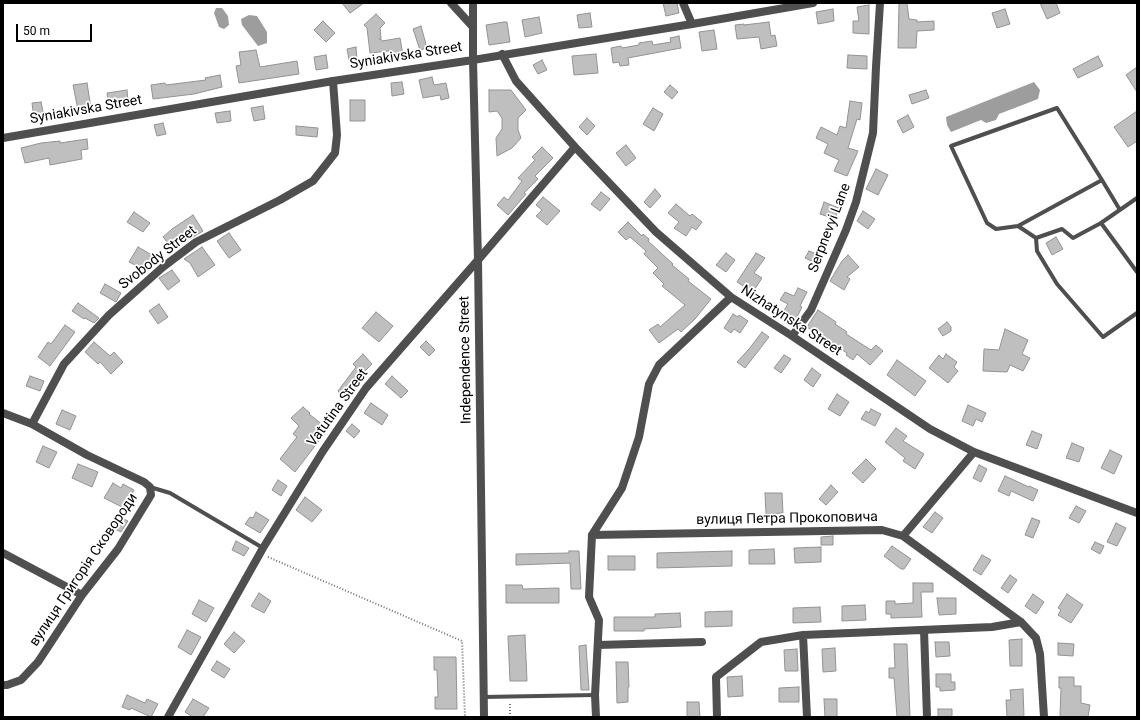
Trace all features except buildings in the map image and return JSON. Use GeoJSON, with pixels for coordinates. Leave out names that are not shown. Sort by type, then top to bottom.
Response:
{"type":"FeatureCollection","features":[{"type":"Feature","properties":{"kind":"street"},"geometry":{"type":"LineString","coordinates":[[451,3],[473,27]]}},
{"type":"Feature","properties":{"kind":"street","name":"Independence Street"},"geometry":{"type":"LineString","coordinates":[[473,3],[484,717]]}},
{"type":"Feature","properties":{"kind":"street"},"geometry":{"type":"LineString","coordinates":[[683,3],[692,24]]}},
{"type":"Feature","properties":{"kind":"street","name":"Syniakivska Street"},"geometry":{"type":"LineString","coordinates":[[3,138],[332,80],[473,60],[812,3]]}},
{"type":"Feature","properties":{"kind":"street","name":"Serpnevyi Lane"},"geometry":{"type":"LineString","coordinates":[[792,336],[810,310],[846,230],[856,202],[872,133],[880,3]]}},
{"type":"Feature","properties":{"kind":"street","name":"Nizhatynska Street"},"geometry":{"type":"LineString","coordinates":[[502,54],[516,81],[575,147],[656,232],[731,297],[792,336],[930,429],[974,452],[1137,513]]}},
{"type":"Feature","properties":{"kind":"street","name":"Svobody Street"},"geometry":{"type":"LineString","coordinates":[[32,424],[64,364],[109,315],[163,267],[196,242],[280,200],[313,181],[335,153],[337,135],[332,80]]}},
{"type":"Feature","properties":{"kind":"street","name":"Vatutina Street"},"geometry":{"type":"LineString","coordinates":[[168,717],[261,551],[323,451],[366,388],[575,147]]}},
{"type":"Feature","properties":{"kind":"street"},"geometry":{"type":"LineString","coordinates":[[596,717],[595,695],[599,620],[589,597],[592,535],[622,488],[639,437],[649,384],[659,365],[731,297]]}},
{"type":"Feature","properties":{"kind":"street","name":"вулиця Григорія Сковороди"},"geometry":{"type":"LineString","coordinates":[[3,414],[32,424],[87,456],[144,482],[150,487],[151,495],[118,549],[82,595],[38,662],[22,680],[3,685]]}},
{"type":"Feature","properties":{"kind":"street"},"geometry":{"type":"LineString","coordinates":[[903,536],[974,452]]}},
{"type":"Feature","properties":{"kind":"street","name":"вулиця Петра Прокоповича"},"geometry":{"type":"LineString","coordinates":[[592,535],[882,530],[903,536],[1021,622],[1036,638],[1040,654],[1044,717]]}},
{"type":"Feature","properties":{"kind":"street"},"geometry":{"type":"LineString","coordinates":[[3,553],[82,595]]}},
{"type":"Feature","properties":{"kind":"street"},"geometry":{"type":"LineString","coordinates":[[717,717],[716,677],[761,642],[803,635],[992,627],[1021,622]]}},
{"type":"Feature","properties":{"kind":"street"},"geometry":{"type":"LineString","coordinates":[[924,630],[927,717]]}},
{"type":"Feature","properties":{"kind":"street"},"geometry":{"type":"LineString","coordinates":[[803,635],[807,717]]}},
{"type":"Feature","properties":{"kind":"street"},"geometry":{"type":"LineString","coordinates":[[598,645],[702,642]]}},
{"type":"Feature","properties":{"kind":"lane"},"geometry":{"type":"LineString","coordinates":[[1102,180],[1018,226],[996,229],[987,223],[952,146],[1057,108],[1102,180],[1120,210]]}},
{"type":"Feature","properties":{"kind":"lane"},"geometry":{"type":"LineString","coordinates":[[1036,238],[1062,229],[1073,238],[1101,222],[1137,198]]}},
{"type":"Feature","properties":{"kind":"lane"},"geometry":{"type":"LineString","coordinates":[[1101,222],[1137,272]]}},
{"type":"Feature","properties":{"kind":"lane"},"geometry":{"type":"LineString","coordinates":[[1018,226],[1036,238]]}},
{"type":"Feature","properties":{"kind":"lane"},"geometry":{"type":"LineString","coordinates":[[1036,238],[1037,250],[1057,284],[1103,337],[1137,313]]}},
{"type":"Feature","properties":{"kind":"lane"},"geometry":{"type":"LineString","coordinates":[[150,487],[170,494],[261,551]]}},
{"type":"Feature","properties":{"kind":"lane"},"geometry":{"type":"LineString","coordinates":[[483,697],[595,695]]}},
{"type":"Feature","properties":{"kind":"path"},"geometry":{"type":"LineString","coordinates":[[261,551],[462,641],[465,717]]}},
{"type":"Feature","properties":{"kind":"path"},"geometry":{"type":"LineString","coordinates":[[510,696],[510,717]]}},
{"type":"Feature","properties":{"kind":"shaded area"},"geometry":{"type":"Polygon","coordinates":[[[216,8],[222,8],[228,16],[229,25],[224,29],[219,27],[214,13],[216,8]]]}},
{"type":"Feature","properties":{"kind":"shaded area"},"geometry":{"type":"Polygon","coordinates":[[[249,15],[257,16],[267,32],[267,43],[258,46],[242,25],[241,19],[249,15]]]}},
{"type":"Feature","properties":{"kind":"shaded area"},"geometry":{"type":"Polygon","coordinates":[[[1034,82],[1040,90],[1038,99],[999,114],[996,120],[986,123],[981,120],[951,132],[947,125],[946,117],[1034,82]]]}}]}
